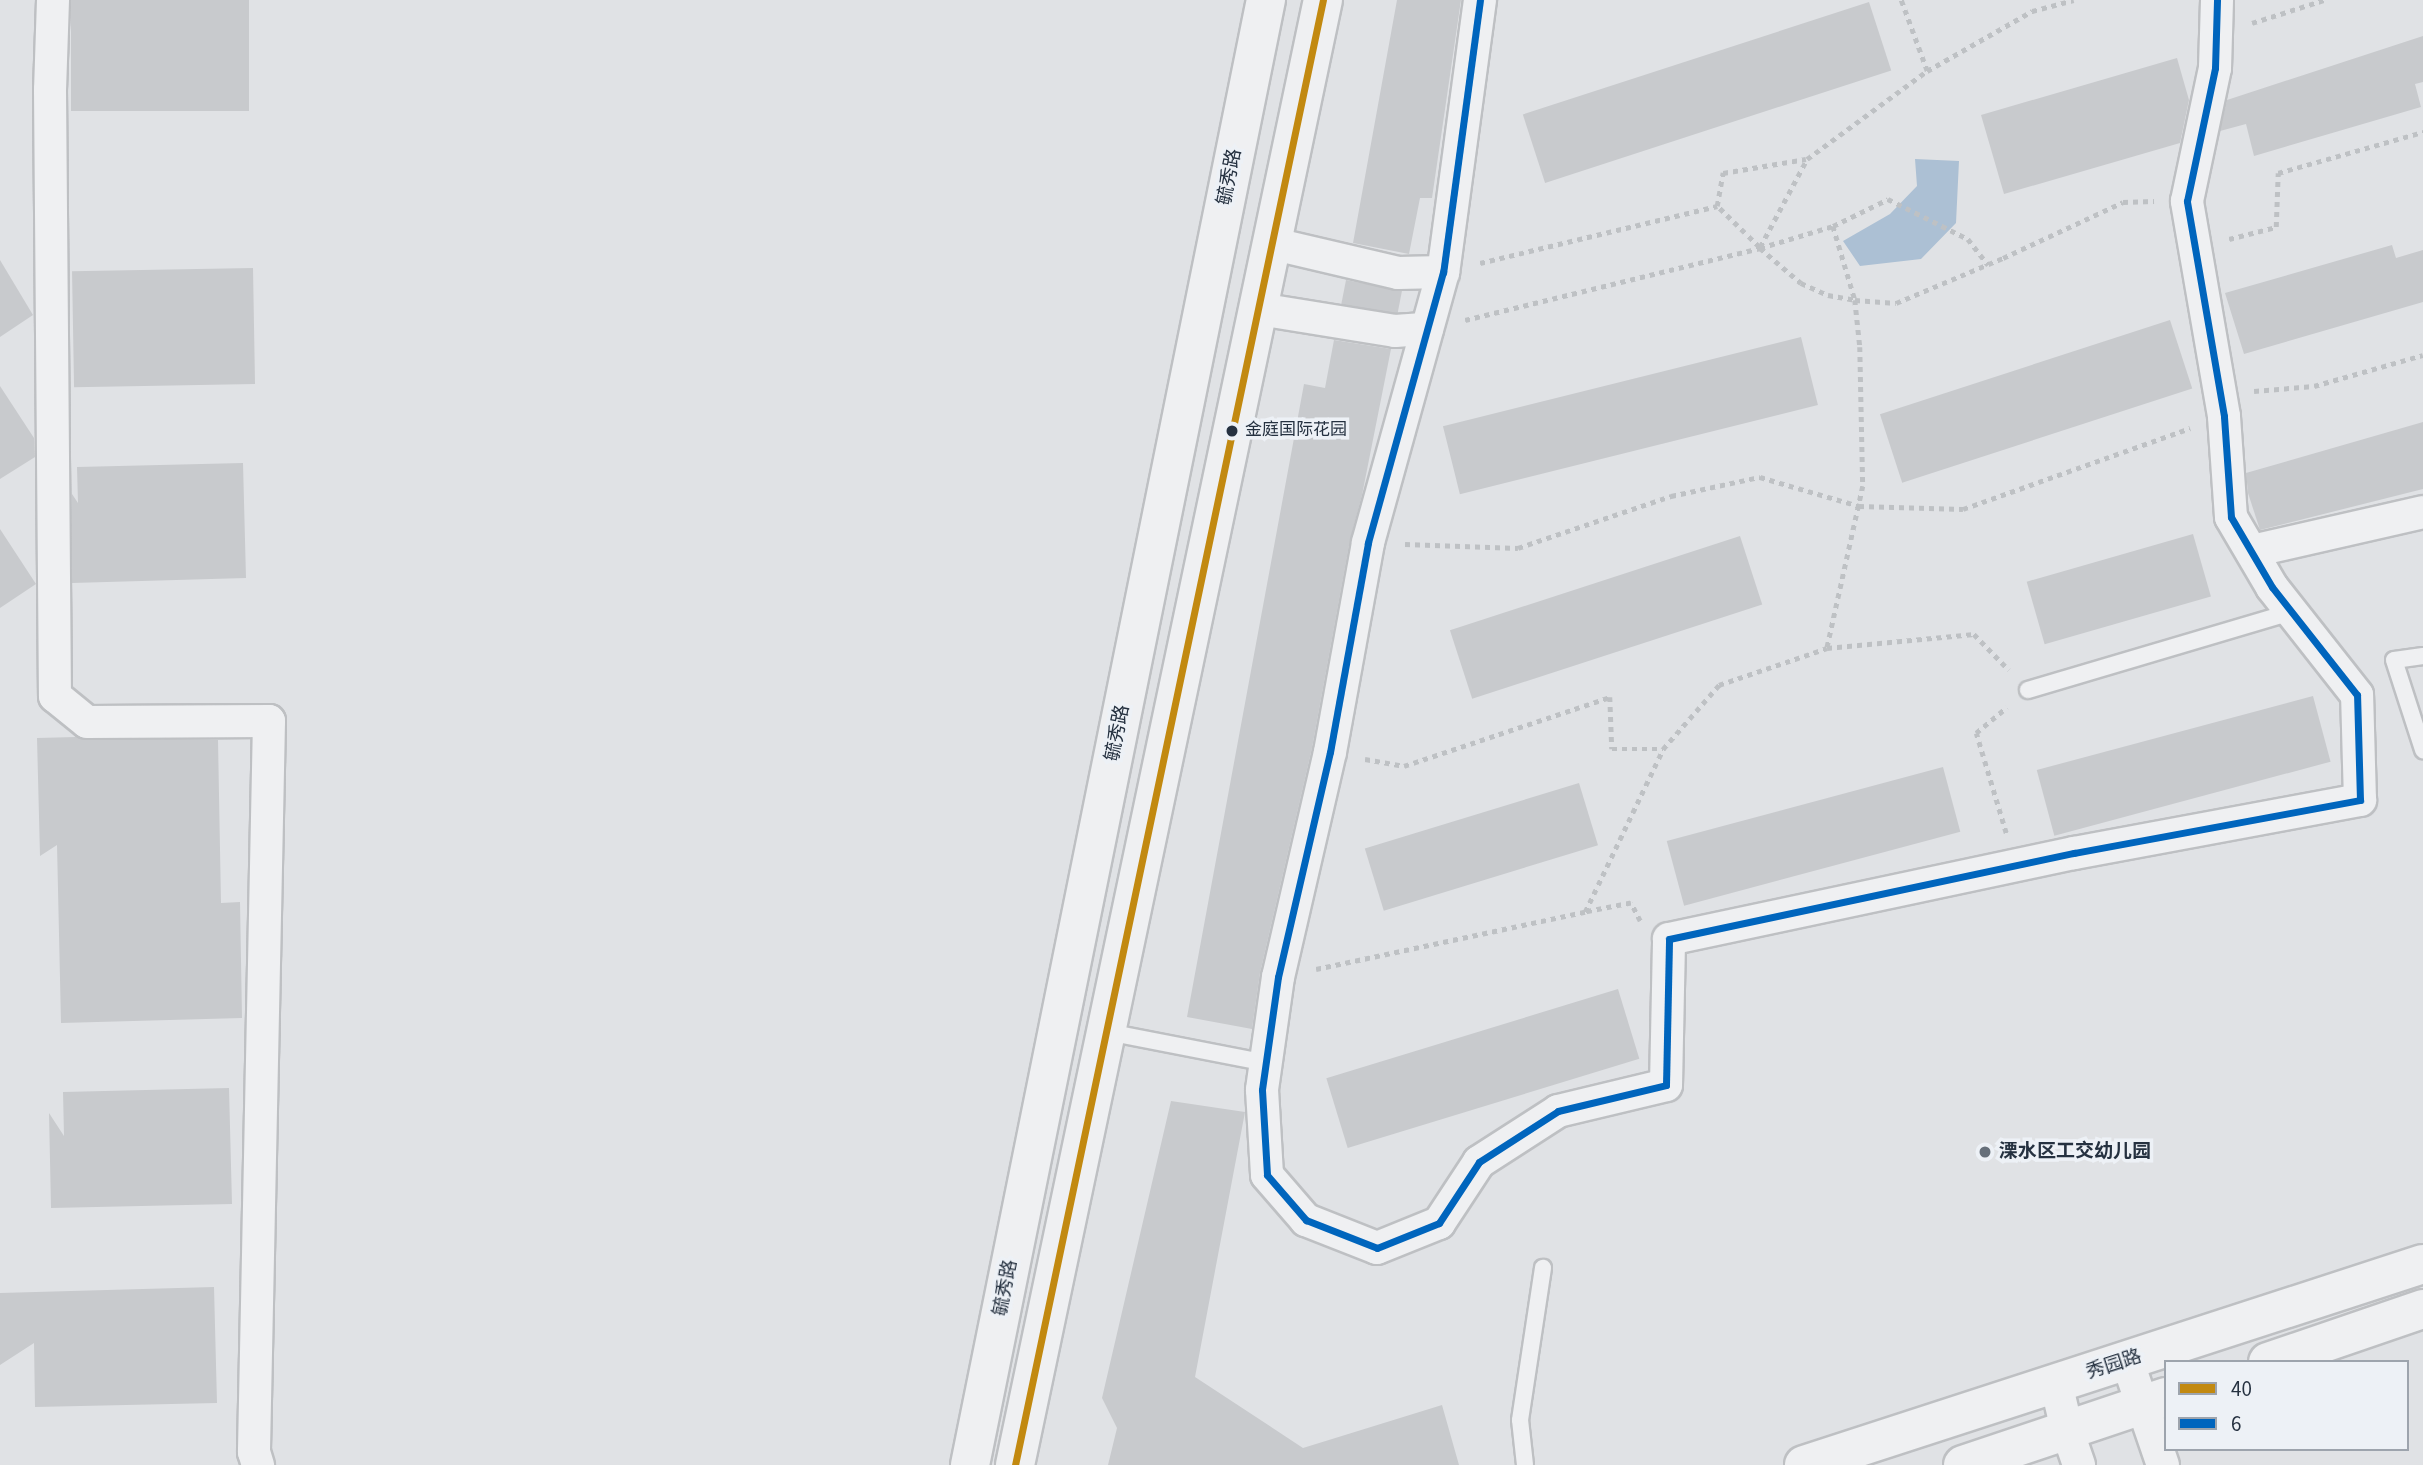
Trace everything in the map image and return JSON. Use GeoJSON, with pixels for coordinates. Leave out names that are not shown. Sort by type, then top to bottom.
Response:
{"type":"FeatureCollection","features":[{"type":"Feature","properties":{"kind":"street"},"geometry":{"type":"LineString","coordinates":[[53,0],[50,90],[55,696],[87,722],[270,721],[254,1452],[258,1465]]}},
{"type":"Feature","properties":{"kind":"street","name":"毓秀路"},"geometry":{"type":"LineString","coordinates":[[970,1465],[1266,0]]}},
{"type":"Feature","properties":{"kind":"street"},"geometry":{"type":"LineString","coordinates":[[1015,1465],[1323,0]]}},
{"type":"Feature","properties":{"kind":"street"},"geometry":{"type":"LineString","coordinates":[[1480,0],[1443,272],[1368,543],[1329,752],[1278,977],[1262,1090],[1267,1175],[1306,1220],[1377,1248],[1438,1223],[1479,1162],[1558,1111],[1666,1085],[1669,939],[2016,866],[2360,800],[2357,695],[2292,612],[2231,517],[2222,405],[2187,201],[2216,68],[2217,0]]}},
{"type":"Feature","properties":{"kind":"street"},"geometry":{"type":"LineString","coordinates":[[1270,243],[1398,273],[1443,272]]}},
{"type":"Feature","properties":{"kind":"street"},"geometry":{"type":"LineString","coordinates":[[1259,309],[1395,331],[1427,329]]}},
{"type":"Feature","properties":{"kind":"street"},"geometry":{"type":"LineString","coordinates":[[2252,551],[2423,512]]}},
{"type":"Feature","properties":{"kind":"street","name":"秀园路"},"geometry":{"type":"LineString","coordinates":[[1804,1465],[2423,1264]]}},
{"type":"Feature","properties":{"kind":"street"},"geometry":{"type":"LineString","coordinates":[[2274,1360],[2423,1309]]}},
{"type":"Feature","properties":{"kind":"street"},"geometry":{"type":"LineString","coordinates":[[2127,1360],[2154,1401],[2163,1465]]}},
{"type":"Feature","properties":{"kind":"street"},"geometry":{"type":"LineString","coordinates":[[2056,1383],[2067,1430],[2079,1465]]}},
{"type":"Feature","properties":{"kind":"street"},"geometry":{"type":"LineString","coordinates":[[1963,1465],[2154,1401]]}},
{"type":"Feature","properties":{"kind":"lane"},"geometry":{"type":"LineString","coordinates":[[2028,690],[2292,612]]}},
{"type":"Feature","properties":{"kind":"lane"},"geometry":{"type":"LineString","coordinates":[[2423,656],[2394,660],[2423,750]]}},
{"type":"Feature","properties":{"kind":"lane"},"geometry":{"type":"LineString","coordinates":[[1106,1032],[1266,1063]]}},
{"type":"Feature","properties":{"kind":"lane"},"geometry":{"type":"LineString","coordinates":[[1525,1465],[1520,1420],[1543,1268]]}},
{"type":"Feature","properties":{"kind":"path"},"geometry":{"type":"LineString","coordinates":[[1901,0],[1927,71]]}},
{"type":"Feature","properties":{"kind":"path"},"geometry":{"type":"LineString","coordinates":[[1760,248],[1807,159],[1927,71],[2032,11],[2074,0]]}},
{"type":"Feature","properties":{"kind":"path"},"geometry":{"type":"LineString","coordinates":[[2216,35],[2324,0]]}},
{"type":"Feature","properties":{"kind":"path"},"geometry":{"type":"LineString","coordinates":[[2194,248],[2276,227],[2278,173],[2423,132]]}},
{"type":"Feature","properties":{"kind":"path"},"geometry":{"type":"LineString","coordinates":[[1717,206],[1723,173],[1807,159]]}},
{"type":"Feature","properties":{"kind":"path"},"geometry":{"type":"LineString","coordinates":[[1427,329],[1760,248],[1833,226],[1888,199],[1968,239],[1988,265]]}},
{"type":"Feature","properties":{"kind":"path"},"geometry":{"type":"LineString","coordinates":[[1717,206],[1801,283],[1828,295],[1896,303],[1988,265],[2123,201],[2187,201]]}},
{"type":"Feature","properties":{"kind":"path"},"geometry":{"type":"LineString","coordinates":[[1443,272],[1717,206]]}},
{"type":"Feature","properties":{"kind":"path"},"geometry":{"type":"LineString","coordinates":[[1827,648],[1863,486],[1860,347],[1854,300],[1833,226]]}},
{"type":"Feature","properties":{"kind":"path"},"geometry":{"type":"LineString","coordinates":[[1368,543],[1518,548],[1671,496],[1760,477],[1859,506],[1963,509],[2222,405],[2314,386],[2423,355]]}},
{"type":"Feature","properties":{"kind":"path"},"geometry":{"type":"LineString","coordinates":[[1585,912],[1663,749],[1719,685],[1827,648],[1974,634],[2028,690],[1976,733],[2016,866]]}},
{"type":"Feature","properties":{"kind":"path"},"geometry":{"type":"LineString","coordinates":[[1329,752],[1404,766],[1610,697],[1612,749],[1663,749]]}},
{"type":"Feature","properties":{"kind":"path"},"geometry":{"type":"LineString","coordinates":[[1278,977],[1631,903],[1642,924]]}},
{"type":"Feature","properties":{"kind":"water"},"geometry":{"type":"Polygon","coordinates":[[[1915,159],[1959,161],[1956,223],[1921,259],[1860,266],[1843,241],[1890,214],[1917,186],[1915,159]]]}},
{"type":"Feature","properties":{"kind":"building"},"geometry":{"type":"Polygon","coordinates":[[[71,0],[249,0],[249,111],[71,111],[71,0]]]}},
{"type":"Feature","properties":{"kind":"building"},"geometry":{"type":"Polygon","coordinates":[[[1397,0],[1461,0],[1432,198],[1420,198],[1409,254],[1353,243],[1397,0]]]}},
{"type":"Feature","properties":{"kind":"building"},"geometry":{"type":"Polygon","coordinates":[[[1869,2],[1891,70],[1545,183],[1523,114],[1869,2]]]}},
{"type":"Feature","properties":{"kind":"building"},"geometry":{"type":"Polygon","coordinates":[[[2423,36],[2423,82],[2415,84],[2421,107],[2254,156],[2246,124],[2220,131],[2227,100],[2423,36]]]}},
{"type":"Feature","properties":{"kind":"building"},"geometry":{"type":"Polygon","coordinates":[[[2177,58],[2189,100],[2180,143],[2004,194],[1981,115],[2177,58]]]}},
{"type":"Feature","properties":{"kind":"building"},"geometry":{"type":"Polygon","coordinates":[[[2392,245],[2396,258],[2423,250],[2423,302],[2244,354],[2225,293],[2392,245]]]}},
{"type":"Feature","properties":{"kind":"building"},"geometry":{"type":"Polygon","coordinates":[[[0,260],[33,315],[0,337],[0,260]]]}},
{"type":"Feature","properties":{"kind":"building"},"geometry":{"type":"Polygon","coordinates":[[[253,268],[255,384],[74,387],[72,271],[253,268]]]}},
{"type":"Feature","properties":{"kind":"building"},"geometry":{"type":"Polygon","coordinates":[[[1346,280],[1402,291],[1397,315],[1341,305],[1346,280]]]}},
{"type":"Feature","properties":{"kind":"building"},"geometry":{"type":"Polygon","coordinates":[[[2170,320],[2192,388],[1902,483],[1880,414],[2170,320]]]}},
{"type":"Feature","properties":{"kind":"building"},"geometry":{"type":"Polygon","coordinates":[[[1801,337],[1818,405],[1460,494],[1443,426],[1801,337]]]}},
{"type":"Feature","properties":{"kind":"building"},"geometry":{"type":"Polygon","coordinates":[[[1334,340],[1391,349],[1362,495],[1350,540],[1312,748],[1260,973],[1252,1029],[1187,1017],[1304,384],[1325,388],[1334,340]]]}},
{"type":"Feature","properties":{"kind":"building"},"geometry":{"type":"Polygon","coordinates":[[[0,386],[34,438],[35,457],[0,479],[0,386]]]}},
{"type":"Feature","properties":{"kind":"building"},"geometry":{"type":"Polygon","coordinates":[[[2423,422],[2423,489],[2260,530],[2248,493],[2246,473],[2423,422]]]}},
{"type":"Feature","properties":{"kind":"building"},"geometry":{"type":"Polygon","coordinates":[[[243,463],[246,578],[72,583],[72,494],[78,503],[77,467],[243,463]]]}},
{"type":"Feature","properties":{"kind":"building"},"geometry":{"type":"Polygon","coordinates":[[[0,529],[36,584],[0,608],[0,529]]]}},
{"type":"Feature","properties":{"kind":"building"},"geometry":{"type":"Polygon","coordinates":[[[2193,534],[2211,596],[2045,644],[2027,582],[2193,534]]]}},
{"type":"Feature","properties":{"kind":"building"},"geometry":{"type":"Polygon","coordinates":[[[1740,536],[1762,604],[1472,699],[1450,630],[1740,536]]]}},
{"type":"Feature","properties":{"kind":"building"},"geometry":{"type":"Polygon","coordinates":[[[2313,696],[2331,762],[2054,836],[2037,770],[2313,696]]]}},
{"type":"Feature","properties":{"kind":"building"},"geometry":{"type":"Polygon","coordinates":[[[76,737],[87,740],[218,740],[221,903],[240,902],[242,1018],[61,1023],[57,845],[40,856],[37,738],[76,737]]]}},
{"type":"Feature","properties":{"kind":"building"},"geometry":{"type":"Polygon","coordinates":[[[1943,767],[1960,832],[1684,906],[1667,841],[1943,767]]]}},
{"type":"Feature","properties":{"kind":"building"},"geometry":{"type":"Polygon","coordinates":[[[1579,783],[1598,845],[1384,911],[1365,848],[1579,783]]]}},
{"type":"Feature","properties":{"kind":"building"},"geometry":{"type":"Polygon","coordinates":[[[1618,989],[1639,1059],[1348,1148],[1326,1078],[1618,989]]]}},
{"type":"Feature","properties":{"kind":"building"},"geometry":{"type":"Polygon","coordinates":[[[229,1088],[232,1204],[51,1208],[49,1113],[64,1136],[63,1092],[229,1088]]]}},
{"type":"Feature","properties":{"kind":"building"},"geometry":{"type":"Polygon","coordinates":[[[1171,1101],[1245,1112],[1195,1377],[1303,1448],[1442,1405],[1459,1465],[1108,1465],[1117,1428],[1102,1398],[1171,1101]]]}},
{"type":"Feature","properties":{"kind":"building"},"geometry":{"type":"Polygon","coordinates":[[[214,1287],[217,1403],[35,1407],[34,1343],[0,1365],[0,1293],[214,1287]]]}},
{"type":"Feature","properties":{"kind":"transit line","name":"40"},"geometry":{"type":"LineString","coordinates":[[1015,1465],[1323,0]]}},
{"type":"Feature","properties":{"kind":"transit line","name":"6"},"geometry":{"type":"LineString","coordinates":[[1480,0],[1443,272],[1368,543],[1330,752],[1278,977],[1262,1090],[1267,1175],[1306,1220],[1377,1248],[1439,1223],[1479,1162],[1558,1111],[1666,1085],[1669,939],[2074,853],[2360,800],[2357,695],[2272,587],[2231,517],[2224,416],[2187,201],[2215,68],[2217,0]]}},
{"type":"Feature","properties":{"kind":"place","name":"金庭国际花园"},"geometry":{"type":"Point","coordinates":[1232,431]}},
{"type":"Feature","properties":{"kind":"place","name":"溧水区工交幼儿园"},"geometry":{"type":"Point","coordinates":[1985,1152]}}]}
